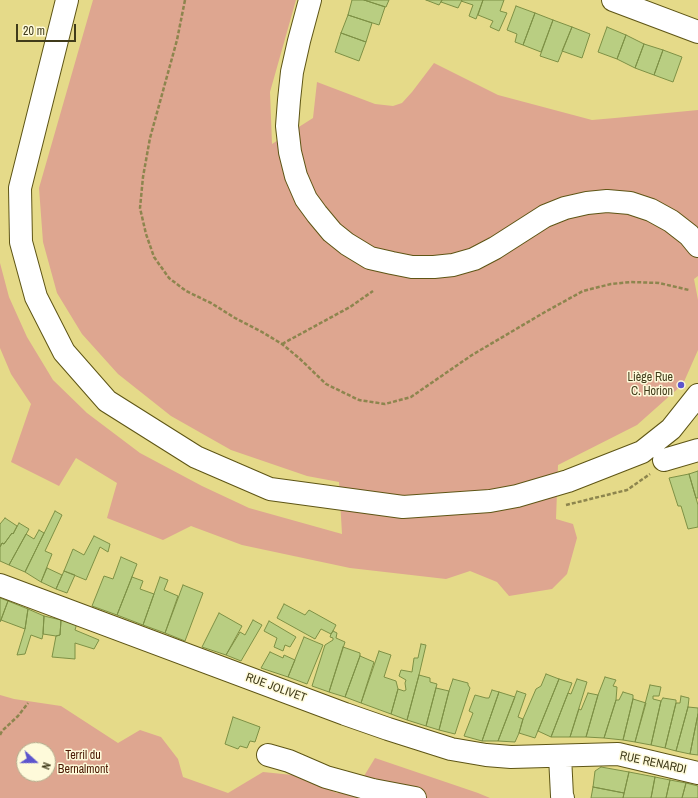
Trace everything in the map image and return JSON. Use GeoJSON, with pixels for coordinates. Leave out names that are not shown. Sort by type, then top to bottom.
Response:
{"type":"FeatureCollection","features":[{"type":"Feature","properties":{"kind":"street"},"geometry":{"type":"LineString","coordinates":[[67,0],[20,188],[21,242],[36,298],[64,352],[107,402],[196,457],[270,489],[403,507],[490,501],[517,496],[568,481],[642,452],[671,429],[698,395]]}},
{"type":"Feature","properties":{"kind":"street"},"geometry":{"type":"LineString","coordinates":[[310,0],[292,72],[287,126],[290,152],[296,176],[306,199],[317,214],[332,232],[370,258],[392,264],[420,267],[453,265],[474,258],[495,248],[545,216],[565,208],[587,203],[608,201],[630,204],[651,210],[671,221],[683,230],[698,246]]}},
{"type":"Feature","properties":{"kind":"street"},"geometry":{"type":"LineString","coordinates":[[613,0],[698,32]]}},
{"type":"Feature","properties":{"kind":"street"},"geometry":{"type":"LineString","coordinates":[[664,460],[698,450]]}},
{"type":"Feature","properties":{"kind":"street","name":"RUE JOLIVET"},"geometry":{"type":"LineString","coordinates":[[0,586],[374,724],[451,749],[486,755],[511,757],[560,756]]}},
{"type":"Feature","properties":{"kind":"street","name":"RUE RENARDI"},"geometry":{"type":"LineString","coordinates":[[560,756],[618,754],[698,773]]}},
{"type":"Feature","properties":{"kind":"street"},"geometry":{"type":"LineString","coordinates":[[268,755],[289,761],[326,776],[373,790],[416,798]]}},
{"type":"Feature","properties":{"kind":"street"},"geometry":{"type":"LineString","coordinates":[[559,797],[560,756]]}},
{"type":"Feature","properties":{"kind":"path"},"geometry":{"type":"LineString","coordinates":[[184,0],[176,40],[150,138],[143,177],[140,208],[146,234],[154,257],[169,278],[186,291],[211,303],[282,344],[326,384],[359,400],[385,404],[411,397],[472,355],[583,291],[611,284],[631,282],[659,284],[689,290]]}},
{"type":"Feature","properties":{"kind":"path"},"geometry":{"type":"LineString","coordinates":[[282,344],[332,317],[372,291]]}},
{"type":"Feature","properties":{"kind":"path"},"geometry":{"type":"LineString","coordinates":[[566,505],[627,490],[648,477]]}},
{"type":"Feature","properties":{"kind":"path"},"geometry":{"type":"LineString","coordinates":[[0,735],[28,703]]}},
{"type":"Feature","properties":{"kind":"green space"},"geometry":{"type":"Polygon","coordinates":[[[93,0],[296,0],[270,92],[272,144],[313,118],[317,82],[375,104],[393,106],[402,103],[434,63],[498,95],[592,120],[698,110],[698,276],[694,279],[698,300],[698,350],[683,384],[637,425],[558,465],[556,519],[573,524],[577,538],[567,574],[552,589],[509,596],[497,582],[470,571],[446,579],[350,568],[242,545],[191,526],[163,540],[107,518],[117,483],[76,458],[59,486],[11,462],[31,404],[11,374],[0,348],[0,263],[9,297],[27,337],[53,380],[87,413],[140,453],[202,486],[249,508],[342,534],[339,482],[307,476],[231,450],[171,416],[118,374],[82,334],[57,293],[43,242],[39,188],[93,0]]]}},
{"type":"Feature","properties":{"kind":"green space","name":"Terril du Bernalmont"},"geometry":{"type":"Polygon","coordinates":[[[0,695],[14,699],[61,706],[118,743],[140,730],[161,737],[178,759],[183,777],[228,793],[263,772],[293,775],[337,793],[361,781],[375,758],[490,798],[0,798],[0,695]]]}},
{"type":"Feature","properties":{"kind":"building"},"geometry":{"type":"Polygon","coordinates":[[[352,0],[364,0],[385,7],[379,25],[348,15],[352,0]]]}},
{"type":"Feature","properties":{"kind":"building"},"geometry":{"type":"Polygon","coordinates":[[[364,0],[389,0],[386,7],[364,0]]]}},
{"type":"Feature","properties":{"kind":"building"},"geometry":{"type":"Polygon","coordinates":[[[426,0],[442,0],[439,5],[426,0]]]}},
{"type":"Feature","properties":{"kind":"building"},"geometry":{"type":"Polygon","coordinates":[[[442,0],[462,0],[458,8],[441,2],[442,0]]]}},
{"type":"Feature","properties":{"kind":"building"},"geometry":{"type":"Polygon","coordinates":[[[483,0],[476,19],[469,16],[473,5],[461,1],[483,0]]]}},
{"type":"Feature","properties":{"kind":"building"},"geometry":{"type":"Polygon","coordinates":[[[483,0],[504,0],[500,11],[507,13],[499,31],[490,27],[493,21],[478,15],[483,0]]]}},
{"type":"Feature","properties":{"kind":"building"},"geometry":{"type":"Polygon","coordinates":[[[516,6],[535,13],[523,45],[515,42],[517,34],[507,30],[516,6]]]}},
{"type":"Feature","properties":{"kind":"building"},"geometry":{"type":"Polygon","coordinates":[[[535,13],[553,20],[541,52],[523,45],[535,13]]]}},
{"type":"Feature","properties":{"kind":"building"},"geometry":{"type":"Polygon","coordinates":[[[348,15],[372,23],[366,42],[341,33],[348,15]]]}},
{"type":"Feature","properties":{"kind":"building"},"geometry":{"type":"Polygon","coordinates":[[[553,20],[572,27],[558,62],[540,56],[553,20]]]}},
{"type":"Feature","properties":{"kind":"building"},"geometry":{"type":"Polygon","coordinates":[[[572,27],[590,34],[582,58],[562,51],[572,27]]]}},
{"type":"Feature","properties":{"kind":"building"},"geometry":{"type":"Polygon","coordinates":[[[607,27],[626,35],[617,59],[598,52],[607,27]]]}},
{"type":"Feature","properties":{"kind":"building"},"geometry":{"type":"Polygon","coordinates":[[[341,33],[366,42],[359,61],[335,52],[341,33]]]}},
{"type":"Feature","properties":{"kind":"building"},"geometry":{"type":"Polygon","coordinates":[[[626,35],[644,44],[635,68],[617,59],[626,35]]]}},
{"type":"Feature","properties":{"kind":"building"},"geometry":{"type":"Polygon","coordinates":[[[644,44],[663,50],[654,75],[635,68],[644,44]]]}},
{"type":"Feature","properties":{"kind":"building"},"geometry":{"type":"Polygon","coordinates":[[[663,50],[682,57],[673,82],[654,75],[663,50]]]}},
{"type":"Feature","properties":{"kind":"building"},"geometry":{"type":"Polygon","coordinates":[[[698,471],[698,498],[696,498],[689,474],[698,471]]]}},
{"type":"Feature","properties":{"kind":"building"},"geometry":{"type":"Polygon","coordinates":[[[689,474],[698,505],[698,527],[688,529],[681,506],[678,506],[669,478],[689,474]]]}},
{"type":"Feature","properties":{"kind":"building"},"geometry":{"type":"Polygon","coordinates":[[[55,511],[62,515],[45,551],[52,554],[41,582],[25,572],[55,511]]]}},
{"type":"Feature","properties":{"kind":"building"},"geometry":{"type":"Polygon","coordinates":[[[5,518],[17,526],[13,534],[12,533],[4,544],[2,543],[0,547],[0,524],[5,518]]]}},
{"type":"Feature","properties":{"kind":"building"},"geometry":{"type":"Polygon","coordinates":[[[19,523],[29,529],[9,565],[0,561],[0,547],[12,533],[13,534],[19,523]]]}},
{"type":"Feature","properties":{"kind":"building"},"geometry":{"type":"Polygon","coordinates":[[[39,530],[44,533],[25,572],[9,565],[26,534],[34,539],[39,530]]]}},
{"type":"Feature","properties":{"kind":"building"},"geometry":{"type":"Polygon","coordinates":[[[94,536],[110,544],[108,552],[100,547],[86,580],[64,571],[73,549],[84,555],[94,536]]]}},
{"type":"Feature","properties":{"kind":"building"},"geometry":{"type":"Polygon","coordinates":[[[121,557],[137,564],[117,615],[92,606],[104,576],[113,579],[121,557]]]}},
{"type":"Feature","properties":{"kind":"building"},"geometry":{"type":"Polygon","coordinates":[[[47,568],[62,575],[56,589],[41,582],[47,568]]]}},
{"type":"Feature","properties":{"kind":"building"},"geometry":{"type":"Polygon","coordinates":[[[64,571],[75,575],[67,593],[56,589],[64,571]]]}},
{"type":"Feature","properties":{"kind":"building"},"geometry":{"type":"Polygon","coordinates":[[[132,577],[143,581],[140,589],[154,594],[143,625],[117,615],[132,577]]]}},
{"type":"Feature","properties":{"kind":"building"},"geometry":{"type":"Polygon","coordinates":[[[160,577],[168,580],[164,590],[178,596],[165,633],[143,625],[160,577]]]}},
{"type":"Feature","properties":{"kind":"building"},"geometry":{"type":"Polygon","coordinates":[[[183,585],[203,593],[185,641],[165,633],[183,585]]]}},
{"type":"Feature","properties":{"kind":"building"},"geometry":{"type":"Polygon","coordinates":[[[0,598],[8,601],[0,622],[0,598]]]}},
{"type":"Feature","properties":{"kind":"building"},"geometry":{"type":"Polygon","coordinates":[[[8,601],[28,609],[25,629],[1,620],[8,601]]]}},
{"type":"Feature","properties":{"kind":"building"},"geometry":{"type":"Polygon","coordinates":[[[284,604],[305,615],[309,610],[336,625],[331,634],[321,629],[315,639],[277,618],[284,604]]]}},
{"type":"Feature","properties":{"kind":"building"},"geometry":{"type":"Polygon","coordinates":[[[28,609],[44,616],[42,639],[31,635],[25,654],[17,655],[25,629],[28,609]]]}},
{"type":"Feature","properties":{"kind":"building"},"geometry":{"type":"Polygon","coordinates":[[[219,613],[242,626],[226,655],[202,647],[219,613]]]}},
{"type":"Feature","properties":{"kind":"building"},"geometry":{"type":"Polygon","coordinates":[[[44,616],[61,620],[60,635],[56,636],[43,634],[44,616]]]}},
{"type":"Feature","properties":{"kind":"building"},"geometry":{"type":"Polygon","coordinates":[[[61,620],[77,623],[75,630],[99,640],[94,649],[75,643],[75,659],[52,657],[56,636],[60,635],[61,620]]]}},
{"type":"Feature","properties":{"kind":"building"},"geometry":{"type":"Polygon","coordinates":[[[253,620],[262,625],[241,661],[226,655],[240,632],[245,635],[253,620]]]}},
{"type":"Feature","properties":{"kind":"building"},"geometry":{"type":"Polygon","coordinates":[[[269,621],[296,637],[290,647],[285,645],[283,651],[274,647],[277,638],[264,631],[269,621]]]}},
{"type":"Feature","properties":{"kind":"building"},"geometry":{"type":"Polygon","coordinates":[[[333,631],[337,633],[336,638],[345,642],[329,692],[312,686],[325,645],[333,640],[333,638],[330,637],[333,631]]]}},
{"type":"Feature","properties":{"kind":"building"},"geometry":{"type":"Polygon","coordinates":[[[304,637],[323,645],[307,684],[288,677],[304,637]]]}},
{"type":"Feature","properties":{"kind":"building"},"geometry":{"type":"Polygon","coordinates":[[[421,644],[426,645],[407,720],[391,714],[398,689],[404,691],[406,690],[406,680],[399,676],[401,670],[412,672],[414,658],[418,658],[421,644]]]}},
{"type":"Feature","properties":{"kind":"building"},"geometry":{"type":"Polygon","coordinates":[[[343,647],[360,653],[345,697],[329,692],[343,647]]]}},
{"type":"Feature","properties":{"kind":"building"},"geometry":{"type":"Polygon","coordinates":[[[379,651],[391,655],[384,677],[396,681],[398,689],[391,714],[361,703],[379,651]]]}},
{"type":"Feature","properties":{"kind":"building"},"geometry":{"type":"Polygon","coordinates":[[[270,652],[283,658],[284,655],[295,660],[288,677],[261,668],[270,652]]]}},
{"type":"Feature","properties":{"kind":"building"},"geometry":{"type":"Polygon","coordinates":[[[360,656],[374,662],[361,703],[345,697],[360,656]]]}},
{"type":"Feature","properties":{"kind":"building"},"geometry":{"type":"Polygon","coordinates":[[[546,674],[559,679],[535,738],[519,733],[523,719],[536,689],[541,686],[546,674]]]}},
{"type":"Feature","properties":{"kind":"building"},"geometry":{"type":"Polygon","coordinates":[[[419,675],[430,678],[430,682],[437,684],[426,726],[407,720],[419,675]]]}},
{"type":"Feature","properties":{"kind":"building"},"geometry":{"type":"Polygon","coordinates":[[[605,677],[616,680],[613,686],[617,687],[616,700],[604,738],[586,737],[598,695],[605,677]]]}},
{"type":"Feature","properties":{"kind":"building"},"geometry":{"type":"Polygon","coordinates":[[[453,679],[468,683],[470,688],[455,734],[439,730],[453,679]]]}},
{"type":"Feature","properties":{"kind":"building"},"geometry":{"type":"Polygon","coordinates":[[[559,679],[572,683],[551,737],[538,731],[559,679]]]}},
{"type":"Feature","properties":{"kind":"building"},"geometry":{"type":"Polygon","coordinates":[[[577,679],[587,682],[570,737],[551,737],[568,693],[571,694],[577,679]]]}},
{"type":"Feature","properties":{"kind":"building"},"geometry":{"type":"Polygon","coordinates":[[[650,685],[661,687],[659,696],[653,696],[653,699],[661,701],[651,745],[635,742],[650,685]]]}},
{"type":"Feature","properties":{"kind":"building"},"geometry":{"type":"Polygon","coordinates":[[[436,688],[449,691],[439,730],[426,726],[436,688]]]}},
{"type":"Feature","properties":{"kind":"building"},"geometry":{"type":"Polygon","coordinates":[[[492,690],[499,692],[482,741],[464,736],[473,713],[469,711],[475,695],[489,698],[492,690]]]}},
{"type":"Feature","properties":{"kind":"building"},"geometry":{"type":"Polygon","coordinates":[[[517,691],[526,694],[518,717],[523,719],[519,733],[515,742],[498,741],[517,691]]]}},
{"type":"Feature","properties":{"kind":"building"},"geometry":{"type":"Polygon","coordinates":[[[499,692],[515,697],[498,741],[482,741],[499,692]]]}},
{"type":"Feature","properties":{"kind":"building"},"geometry":{"type":"Polygon","coordinates":[[[623,692],[633,695],[633,699],[623,740],[604,738],[616,700],[619,700],[623,692]]]}},
{"type":"Feature","properties":{"kind":"building"},"geometry":{"type":"Polygon","coordinates":[[[588,693],[598,695],[586,737],[570,737],[579,709],[581,710],[588,693]]]}},
{"type":"Feature","properties":{"kind":"building"},"geometry":{"type":"Polygon","coordinates":[[[681,696],[689,698],[676,751],[665,748],[676,703],[680,703],[681,696]]]}},
{"type":"Feature","properties":{"kind":"building"},"geometry":{"type":"Polygon","coordinates":[[[663,698],[676,700],[665,748],[651,745],[663,698]]]}},
{"type":"Feature","properties":{"kind":"building"},"geometry":{"type":"Polygon","coordinates":[[[633,699],[646,703],[635,742],[623,740],[633,699]]]}},
{"type":"Feature","properties":{"kind":"building"},"geometry":{"type":"Polygon","coordinates":[[[688,707],[698,708],[690,754],[676,751],[688,707]]]}},
{"type":"Feature","properties":{"kind":"building"},"geometry":{"type":"Polygon","coordinates":[[[698,714],[698,755],[690,754],[698,714]]]}},
{"type":"Feature","properties":{"kind":"building"},"geometry":{"type":"Polygon","coordinates":[[[233,717],[260,727],[255,742],[250,741],[247,748],[240,746],[238,749],[225,744],[233,717]]]}},
{"type":"Feature","properties":{"kind":"building"},"geometry":{"type":"Polygon","coordinates":[[[601,767],[629,772],[624,793],[593,787],[595,771],[601,767]]]}},
{"type":"Feature","properties":{"kind":"building"},"geometry":{"type":"Polygon","coordinates":[[[629,772],[655,777],[651,798],[623,798],[629,772]]]}},
{"type":"Feature","properties":{"kind":"building"},"geometry":{"type":"Polygon","coordinates":[[[655,777],[670,780],[666,798],[651,798],[655,777]]]}},
{"type":"Feature","properties":{"kind":"building"},"geometry":{"type":"Polygon","coordinates":[[[670,780],[686,783],[682,798],[666,798],[670,780]]]}},
{"type":"Feature","properties":{"kind":"building"},"geometry":{"type":"Polygon","coordinates":[[[686,783],[698,786],[698,798],[682,798],[686,783]]]}},
{"type":"Feature","properties":{"kind":"building"},"geometry":{"type":"Polygon","coordinates":[[[593,787],[624,793],[623,798],[591,798],[593,787]]]}},
{"type":"Feature","properties":{"kind":"place","name":"Liège Rue C. Horion"},"geometry":{"type":"Point","coordinates":[681,385]}}]}
